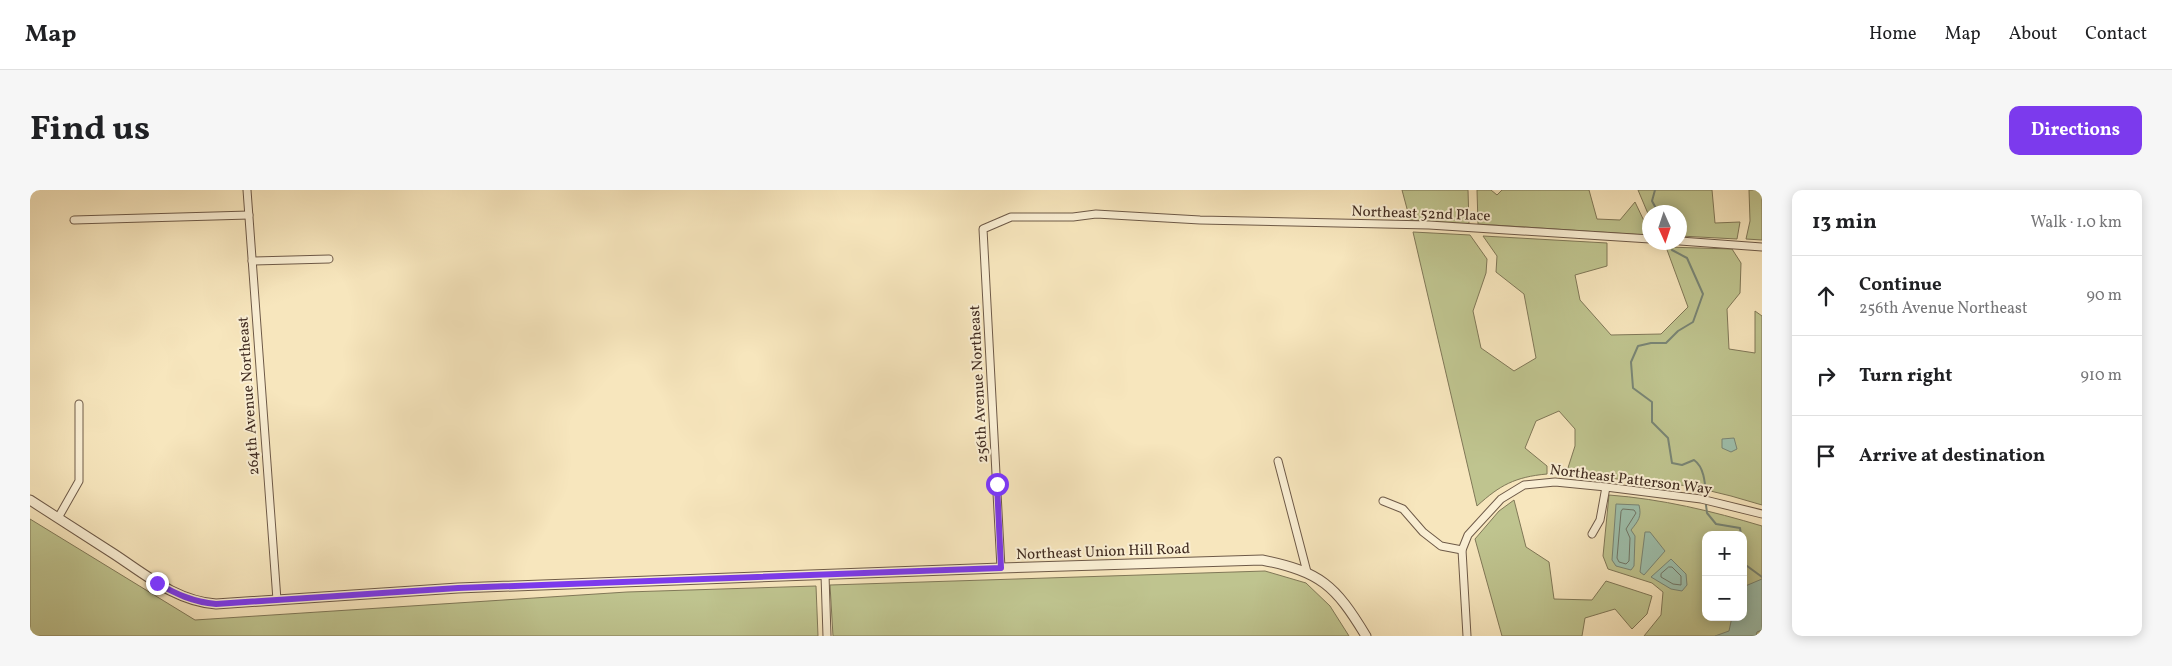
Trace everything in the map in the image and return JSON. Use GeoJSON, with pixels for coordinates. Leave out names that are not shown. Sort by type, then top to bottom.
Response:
{"type":"FeatureCollection","features":[{"type":"Feature","properties":{"kind":"street","name":"264th Avenue Northeast"},"geometry":{"type":"LineString","coordinates":[[247,190],[277,600]]}},
{"type":"Feature","properties":{"kind":"street","name":"Northeast 52nd Place"},"geometry":{"type":"LineString","coordinates":[[983,229],[1012,218],[1073,217],[1096,214],[1200,220],[1429,226],[1642,239]]}},
{"type":"Feature","properties":{"kind":"street"},"geometry":{"type":"LineString","coordinates":[[74,220],[249,215]]}},
{"type":"Feature","properties":{"kind":"street","name":"256th Avenue Northeast"},"geometry":{"type":"LineString","coordinates":[[983,229],[1001,568]]}},
{"type":"Feature","properties":{"kind":"street"},"geometry":{"type":"LineString","coordinates":[[1687,242],[1762,247]]}},
{"type":"Feature","properties":{"kind":"street"},"geometry":{"type":"LineString","coordinates":[[252,261],[329,259]]}},
{"type":"Feature","properties":{"kind":"street"},"geometry":{"type":"LineString","coordinates":[[58,518],[79,481],[79,404]]}},
{"type":"Feature","properties":{"kind":"street"},"geometry":{"type":"LineString","coordinates":[[1278,461],[1307,572]]}},
{"type":"Feature","properties":{"kind":"street","name":"Northeast Patterson Way"},"geometry":{"type":"LineString","coordinates":[[1462,550],[1468,535],[1501,499],[1524,486],[1555,482],[1701,499],[1762,514]]}},
{"type":"Feature","properties":{"kind":"street"},"geometry":{"type":"LineString","coordinates":[[1592,534],[1600,520],[1606,487]]}},
{"type":"Feature","properties":{"kind":"street","name":"Northeast Union Hill Road"},"geometry":{"type":"LineString","coordinates":[[30,500],[181,596],[202,603],[216,604],[458,588],[1262,560],[1287,565],[1322,580],[1336,592],[1350,609],[1366,636]]}},
{"type":"Feature","properties":{"kind":"street"},"geometry":{"type":"LineString","coordinates":[[1383,501],[1403,509],[1423,532],[1441,546],[1462,550],[1468,636]]}},
{"type":"Feature","properties":{"kind":"street"},"geometry":{"type":"LineString","coordinates":[[825,575],[827,636]]}},
{"type":"Feature","properties":{"kind":"green space"},"geometry":{"type":"Polygon","coordinates":[[[1402,190],[1468,190],[1469,224],[1410,220],[1402,190]]]}},
{"type":"Feature","properties":{"kind":"green space"},"geometry":{"type":"Polygon","coordinates":[[[1477,190],[1491,190],[1497,195],[1502,190],[1589,190],[1597,219],[1620,220],[1635,202],[1642,217],[1642,235],[1478,224],[1477,190]]]}},
{"type":"Feature","properties":{"kind":"green space"},"geometry":{"type":"Polygon","coordinates":[[[1638,190],[1712,190],[1715,223],[1740,222],[1737,239],[1687,236],[1687,205],[1644,205],[1638,190]]]}},
{"type":"Feature","properties":{"kind":"green space"},"geometry":{"type":"Polygon","coordinates":[[[1749,190],[1762,190],[1762,240],[1746,239],[1750,221],[1749,190]]]}},
{"type":"Feature","properties":{"kind":"green space"},"geometry":{"type":"Polygon","coordinates":[[[1413,232],[1470,235],[1487,259],[1486,273],[1473,311],[1481,348],[1514,371],[1536,358],[1524,294],[1496,272],[1497,256],[1483,236],[1607,243],[1607,266],[1575,275],[1580,300],[1611,335],[1661,334],[1688,307],[1667,250],[1687,250],[1687,248],[1732,249],[1741,263],[1740,293],[1727,309],[1729,349],[1755,353],[1755,311],[1762,316],[1762,505],[1690,486],[1566,474],[1575,446],[1575,429],[1559,411],[1536,421],[1525,448],[1547,466],[1547,474],[1526,477],[1509,483],[1477,506],[1413,232]]]}},
{"type":"Feature","properties":{"kind":"green space"},"geometry":{"type":"Polygon","coordinates":[[[1609,495],[1687,506],[1762,526],[1762,636],[1644,636],[1661,615],[1663,592],[1652,583],[1608,569],[1603,556],[1609,495]]]}},
{"type":"Feature","properties":{"kind":"green space"},"geometry":{"type":"Polygon","coordinates":[[[1514,500],[1526,547],[1549,562],[1554,599],[1592,600],[1606,581],[1652,596],[1647,614],[1632,629],[1615,609],[1585,618],[1582,636],[1502,636],[1475,539],[1499,511],[1514,500]]]}},
{"type":"Feature","properties":{"kind":"green space"},"geometry":{"type":"Polygon","coordinates":[[[30,519],[195,620],[627,592],[816,586],[818,636],[30,636],[30,519]]]}},
{"type":"Feature","properties":{"kind":"green space"},"geometry":{"type":"Polygon","coordinates":[[[1265,571],[1306,583],[1330,606],[1349,636],[833,636],[830,585],[1265,571]]]}},
{"type":"Feature","properties":{"kind":"water"},"geometry":{"type":"Polygon","coordinates":[[[1734,438],[1737,449],[1731,452],[1722,448],[1722,439],[1734,438]]]}},
{"type":"Feature","properties":{"kind":"water"},"geometry":{"type":"Polygon","coordinates":[[[1616,504],[1639,505],[1639,519],[1631,530],[1635,536],[1634,566],[1631,570],[1616,566],[1612,560],[1616,504]]]}},
{"type":"Feature","properties":{"kind":"water"},"geometry":{"type":"Polygon","coordinates":[[[1645,532],[1650,532],[1665,551],[1644,575],[1640,572],[1645,532]]]}},
{"type":"Feature","properties":{"kind":"water"},"geometry":{"type":"Polygon","coordinates":[[[1671,559],[1686,574],[1687,585],[1682,591],[1671,589],[1651,577],[1671,559]]]}},
{"type":"Feature","properties":{"kind":"water"},"geometry":{"type":"Polygon","coordinates":[[[1762,579],[1762,630],[1757,632],[1756,636],[1715,636],[1729,631],[1731,621],[1747,621],[1747,585],[1762,579]]]}},
{"type":"Feature","properties":{"kind":"waterway"},"geometry":{"type":"LineString","coordinates":[[1654,205],[1652,201],[1655,190]]}},
{"type":"Feature","properties":{"kind":"waterway"},"geometry":{"type":"LineString","coordinates":[[1672,250],[1687,258],[1703,294],[1693,322],[1678,331],[1666,343],[1651,343],[1638,346],[1631,362],[1633,388],[1652,402],[1652,422],[1668,438],[1672,463],[1682,465],[1694,460],[1700,467],[1706,495]]}},
{"type":"Feature","properties":{"kind":"waterway"},"geometry":{"type":"LineString","coordinates":[[1706,505],[1707,513],[1716,524],[1740,528],[1740,531]]}},
{"type":"Feature","properties":{"kind":"waterway"},"geometry":{"type":"LineString","coordinates":[[1747,566],[1762,577]]}},
{"type":"Feature","properties":{"kind":"route"},"geometry":{"type":"LineString","coordinates":[[157,583],[192,600],[216,604],[458,588],[1001,568],[997,484]]}}]}
